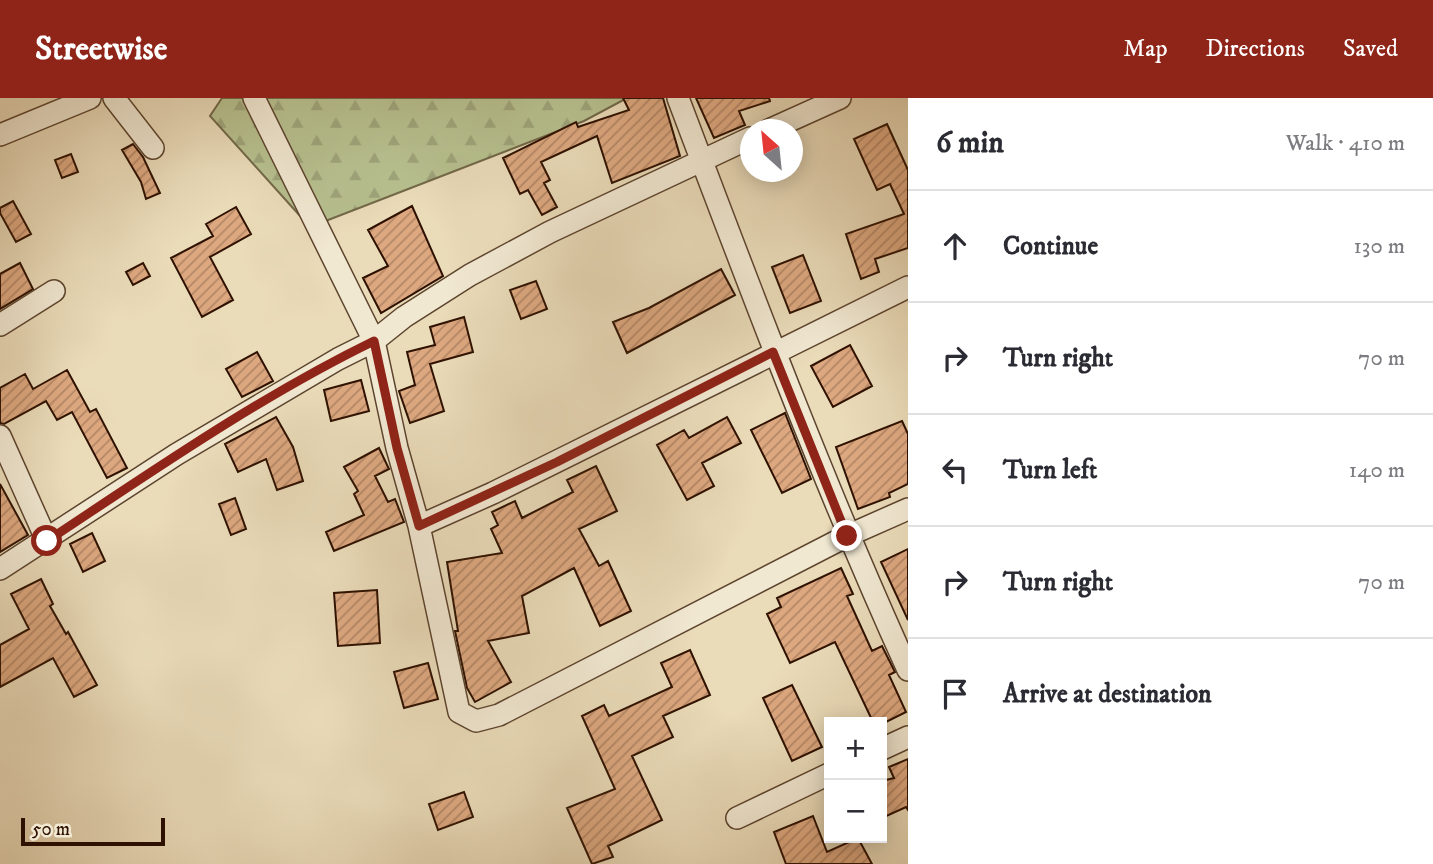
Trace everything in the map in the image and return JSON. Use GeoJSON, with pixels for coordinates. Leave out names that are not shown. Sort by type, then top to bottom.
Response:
{"type":"FeatureCollection","features":[{"type":"Feature","properties":{"kind":"street"},"geometry":{"type":"LineString","coordinates":[[4,129],[90,98]]}},
{"type":"Feature","properties":{"kind":"street"},"geometry":{"type":"LineString","coordinates":[[114,98],[153,148]]}},
{"type":"Feature","properties":{"kind":"street"},"geometry":{"type":"LineString","coordinates":[[254,98],[374,341],[397,448],[419,526],[459,712],[476,721],[499,715],[847,536],[908,509]]}},
{"type":"Feature","properties":{"kind":"street"},"geometry":{"type":"LineString","coordinates":[[678,98],[773,352],[847,536],[908,670]]}},
{"type":"Feature","properties":{"kind":"street"},"geometry":{"type":"LineString","coordinates":[[793,119],[840,98]]}},
{"type":"Feature","properties":{"kind":"street"},"geometry":{"type":"LineString","coordinates":[[0,569],[47,541],[177,454],[338,359],[374,341],[404,317],[470,275],[550,232],[740,143]]}},
{"type":"Feature","properties":{"kind":"street"},"geometry":{"type":"LineString","coordinates":[[419,526],[525,477],[908,287]]}},
{"type":"Feature","properties":{"kind":"street"},"geometry":{"type":"LineString","coordinates":[[0,325],[54,291]]}},
{"type":"Feature","properties":{"kind":"street"},"geometry":{"type":"LineString","coordinates":[[0,436],[47,541]]}},
{"type":"Feature","properties":{"kind":"street"},"geometry":{"type":"LineString","coordinates":[[887,748],[908,737]]}},
{"type":"Feature","properties":{"kind":"street"},"geometry":{"type":"LineString","coordinates":[[737,818],[824,776]]}},
{"type":"Feature","properties":{"kind":"green space"},"geometry":{"type":"Polygon","coordinates":[[[222,98],[627,98],[584,121],[310,227],[210,116],[222,98]]]}},
{"type":"Feature","properties":{"kind":"building"},"geometry":{"type":"Polygon","coordinates":[[[623,98],[663,98],[680,156],[612,183],[597,136],[541,162],[550,180],[544,183],[557,207],[542,215],[528,190],[520,194],[503,158],[576,122],[578,127],[629,110],[623,98]]]}},
{"type":"Feature","properties":{"kind":"building"},"geometry":{"type":"Polygon","coordinates":[[[696,98],[769,98],[770,101],[739,111],[742,119],[740,119],[740,127],[714,138],[696,98]]]}},
{"type":"Feature","properties":{"kind":"building"},"geometry":{"type":"Polygon","coordinates":[[[887,124],[908,170],[908,248],[875,259],[879,272],[861,279],[846,234],[904,214],[890,184],[877,190],[854,139],[887,124]]]}},
{"type":"Feature","properties":{"kind":"building"},"geometry":{"type":"Polygon","coordinates":[[[133,144],[143,157],[160,193],[146,199],[141,182],[122,150],[133,144]]]}},
{"type":"Feature","properties":{"kind":"building"},"geometry":{"type":"Polygon","coordinates":[[[71,154],[78,172],[62,178],[55,160],[71,154]]]}},
{"type":"Feature","properties":{"kind":"building"},"geometry":{"type":"Polygon","coordinates":[[[13,201],[31,234],[16,242],[0,213],[0,208],[13,201]]]}},
{"type":"Feature","properties":{"kind":"building"},"geometry":{"type":"Polygon","coordinates":[[[412,206],[443,276],[381,313],[363,278],[388,266],[368,230],[412,206]]]}},
{"type":"Feature","properties":{"kind":"building"},"geometry":{"type":"Polygon","coordinates":[[[236,207],[251,234],[210,257],[233,300],[202,317],[171,258],[213,236],[206,224],[236,207]]]}},
{"type":"Feature","properties":{"kind":"building"},"geometry":{"type":"Polygon","coordinates":[[[803,255],[821,301],[790,313],[772,267],[803,255]]]}},
{"type":"Feature","properties":{"kind":"building"},"geometry":{"type":"Polygon","coordinates":[[[20,263],[33,289],[0,309],[0,274],[20,263]]]}},
{"type":"Feature","properties":{"kind":"building"},"geometry":{"type":"Polygon","coordinates":[[[143,263],[150,276],[133,285],[126,272],[143,263]]]}},
{"type":"Feature","properties":{"kind":"building"},"geometry":{"type":"Polygon","coordinates":[[[721,269],[735,295],[627,353],[613,322],[649,308],[721,269]]]}},
{"type":"Feature","properties":{"kind":"building"},"geometry":{"type":"Polygon","coordinates":[[[536,281],[547,309],[521,319],[510,290],[536,281]]]}},
{"type":"Feature","properties":{"kind":"building"},"geometry":{"type":"Polygon","coordinates":[[[464,317],[473,352],[430,364],[444,411],[410,423],[399,391],[415,385],[407,352],[435,345],[430,327],[464,317]]]}},
{"type":"Feature","properties":{"kind":"building"},"geometry":{"type":"Polygon","coordinates":[[[850,345],[872,386],[833,407],[811,366],[850,345]]]}},
{"type":"Feature","properties":{"kind":"building"},"geometry":{"type":"Polygon","coordinates":[[[257,352],[273,381],[242,397],[226,369],[257,352]]]}},
{"type":"Feature","properties":{"kind":"building"},"geometry":{"type":"Polygon","coordinates":[[[67,370],[90,412],[96,409],[127,468],[107,478],[72,412],[57,420],[46,401],[4,424],[0,423],[0,388],[25,374],[33,389],[67,370]]]}},
{"type":"Feature","properties":{"kind":"building"},"geometry":{"type":"Polygon","coordinates":[[[361,380],[369,411],[331,421],[324,390],[361,380]]]}},
{"type":"Feature","properties":{"kind":"building"},"geometry":{"type":"Polygon","coordinates":[[[785,413],[811,479],[782,493],[751,430],[785,413]]]}},
{"type":"Feature","properties":{"kind":"building"},"geometry":{"type":"Polygon","coordinates":[[[276,417],[293,447],[303,481],[277,490],[266,459],[238,472],[225,444],[276,417]]]}},
{"type":"Feature","properties":{"kind":"building"},"geometry":{"type":"Polygon","coordinates":[[[727,417],[741,443],[702,463],[714,486],[687,500],[657,445],[684,430],[689,438],[727,417]]]}},
{"type":"Feature","properties":{"kind":"building"},"geometry":{"type":"Polygon","coordinates":[[[902,421],[908,434],[908,484],[889,493],[890,497],[858,509],[836,447],[902,421]]]}},
{"type":"Feature","properties":{"kind":"building"},"geometry":{"type":"Polygon","coordinates":[[[379,448],[389,469],[375,476],[388,502],[395,499],[404,522],[334,551],[326,532],[364,515],[354,494],[358,491],[344,467],[379,448]]]}},
{"type":"Feature","properties":{"kind":"building"},"geometry":{"type":"Polygon","coordinates":[[[596,466],[617,511],[579,529],[599,566],[608,561],[631,611],[600,626],[574,568],[522,596],[529,633],[488,641],[511,682],[475,702],[467,688],[455,631],[458,631],[447,562],[502,553],[491,529],[498,525],[492,512],[515,501],[522,518],[573,492],[567,480],[596,466]]]}},
{"type":"Feature","properties":{"kind":"building"},"geometry":{"type":"Polygon","coordinates":[[[0,484],[28,535],[0,552],[0,484]]]}},
{"type":"Feature","properties":{"kind":"building"},"geometry":{"type":"Polygon","coordinates":[[[235,498],[246,529],[231,535],[219,504],[235,498]]]}},
{"type":"Feature","properties":{"kind":"building"},"geometry":{"type":"Polygon","coordinates":[[[92,533],[105,561],[83,572],[70,544],[92,533]]]}},
{"type":"Feature","properties":{"kind":"building"},"geometry":{"type":"Polygon","coordinates":[[[908,549],[908,620],[881,562],[908,549]]]}},
{"type":"Feature","properties":{"kind":"building"},"geometry":{"type":"Polygon","coordinates":[[[841,568],[853,594],[847,596],[872,651],[882,646],[895,672],[889,675],[906,712],[887,722],[887,717],[871,717],[835,642],[790,663],[767,614],[781,607],[777,598],[841,568]]]}},
{"type":"Feature","properties":{"kind":"building"},"geometry":{"type":"Polygon","coordinates":[[[41,579],[53,604],[50,606],[66,634],[68,632],[97,685],[74,697],[53,658],[0,687],[0,645],[29,629],[11,594],[41,579]]]}},
{"type":"Feature","properties":{"kind":"building"},"geometry":{"type":"Polygon","coordinates":[[[377,590],[380,643],[338,646],[334,593],[377,590]]]}},
{"type":"Feature","properties":{"kind":"building"},"geometry":{"type":"Polygon","coordinates":[[[690,650],[710,695],[663,716],[673,737],[632,756],[662,820],[608,846],[613,857],[592,864],[567,808],[615,789],[582,716],[604,705],[609,716],[672,687],[661,663],[690,650]]]}},
{"type":"Feature","properties":{"kind":"building"},"geometry":{"type":"Polygon","coordinates":[[[428,663],[438,699],[404,708],[394,672],[428,663]]]}},
{"type":"Feature","properties":{"kind":"building"},"geometry":{"type":"Polygon","coordinates":[[[792,685],[822,747],[792,761],[763,698],[792,685]]]}},
{"type":"Feature","properties":{"kind":"building"},"geometry":{"type":"Polygon","coordinates":[[[908,759],[908,810],[906,807],[887,816],[887,780],[894,778],[889,767],[908,759]]]}},
{"type":"Feature","properties":{"kind":"building"},"geometry":{"type":"Polygon","coordinates":[[[464,792],[473,817],[438,830],[429,804],[464,792]]]}},
{"type":"Feature","properties":{"kind":"building"},"geometry":{"type":"Polygon","coordinates":[[[813,816],[827,852],[847,843],[861,843],[872,864],[786,864],[774,832],[813,816]]]}},
{"type":"Feature","properties":{"kind":"route"},"geometry":{"type":"LineString","coordinates":[[47,541],[177,454],[338,359],[374,341],[397,448],[419,526],[557,462],[773,352],[847,536]]}}]}
